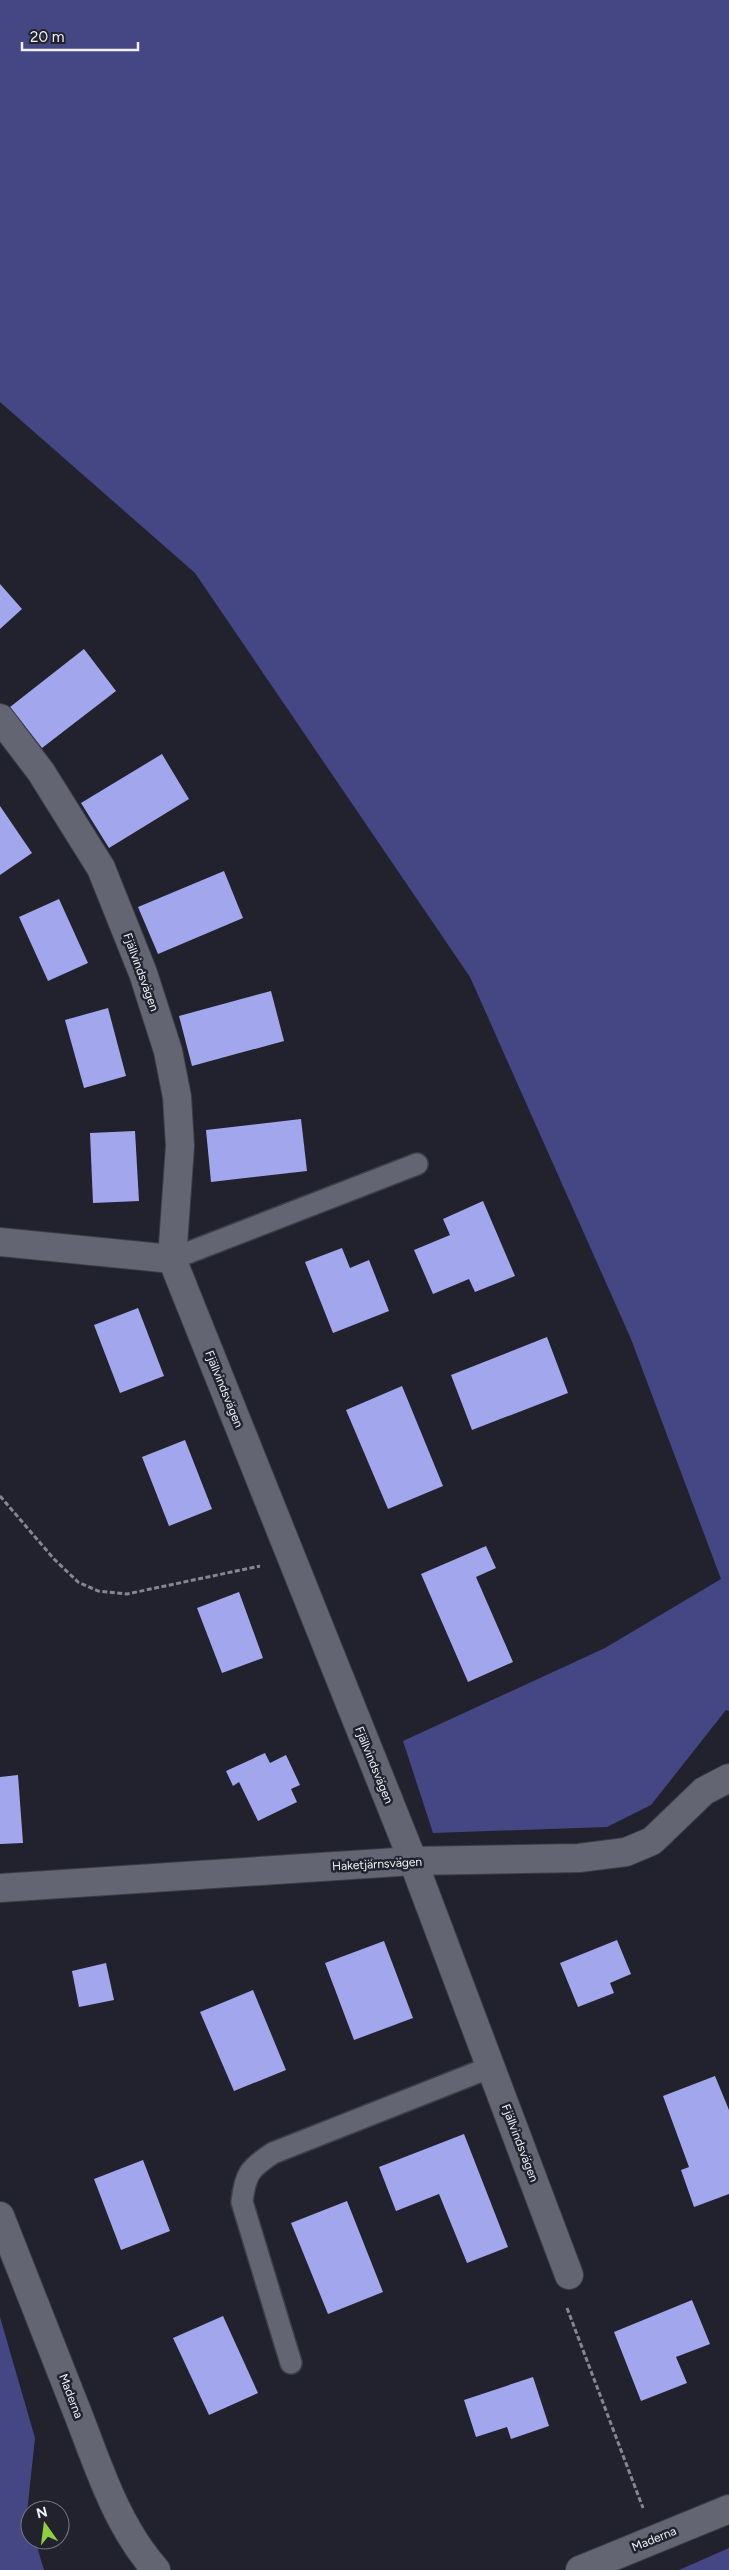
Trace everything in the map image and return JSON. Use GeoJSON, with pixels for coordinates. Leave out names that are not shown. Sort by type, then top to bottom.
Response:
{"type":"FeatureCollection","features":[{"type":"Feature","properties":{"kind":"street","name":"Fjällvindsvägen"},"geometry":{"type":"LineString","coordinates":[[0,718],[41,772],[101,868],[151,999],[168,1051],[177,1096],[180,1146],[172,1259],[412,1861],[570,2275]]}},
{"type":"Feature","properties":{"kind":"street"},"geometry":{"type":"LineString","coordinates":[[0,1242],[172,1259]]}},
{"type":"Feature","properties":{"kind":"street","name":"Haketjärnsvägen"},"geometry":{"type":"LineString","coordinates":[[0,1888],[412,1861],[579,1858],[626,1852],[652,1841],[704,1791],[729,1778]]}},
{"type":"Feature","properties":{"kind":"street","name":"Maderna"},"geometry":{"type":"LineString","coordinates":[[0,2216],[117,2509],[142,2555],[156,2570]]}},
{"type":"Feature","properties":{"kind":"street","name":"Maderna"},"geometry":{"type":"LineString","coordinates":[[580,2570],[729,2509]]}},
{"type":"Feature","properties":{"kind":"lane"},"geometry":{"type":"LineString","coordinates":[[172,1259],[417,1164]]}},
{"type":"Feature","properties":{"kind":"lane"},"geometry":{"type":"LineString","coordinates":[[291,2363],[242,2202],[244,2181],[253,2166],[273,2153],[491,2067]]}},
{"type":"Feature","properties":{"kind":"path"},"geometry":{"type":"LineString","coordinates":[[0,1496],[78,1582],[98,1591],[127,1594],[292,1559]]}},
{"type":"Feature","properties":{"kind":"path"},"geometry":{"type":"LineString","coordinates":[[570,2275],[567,2311],[655,2539]]}},
{"type":"Feature","properties":{"kind":"shaded area"},"geometry":{"type":"Polygon","coordinates":[[[0,0],[729,0],[729,1711],[726,1710],[651,1805],[607,1827],[433,1833],[403,1741],[605,1648],[721,1579],[631,1339],[470,977],[195,573],[0,402],[0,0]]]}},
{"type":"Feature","properties":{"kind":"shaded area"},"geometry":{"type":"Polygon","coordinates":[[[0,2317],[35,2438],[28,2500],[20,2500],[20,2550],[38,2550],[44,2570],[0,2570],[0,2317]]]}},
{"type":"Feature","properties":{"kind":"shaded area"},"geometry":{"type":"Polygon","coordinates":[[[729,2548],[729,2570],[679,2570],[729,2548]]]}},
{"type":"Feature","properties":{"kind":"building"},"geometry":{"type":"Polygon","coordinates":[[[0,584],[22,609],[0,629],[0,584]]]}},
{"type":"Feature","properties":{"kind":"building"},"geometry":{"type":"Polygon","coordinates":[[[84,649],[116,691],[42,748],[10,707],[84,649]]]}},
{"type":"Feature","properties":{"kind":"building"},"geometry":{"type":"Polygon","coordinates":[[[162,754],[189,799],[109,848],[81,803],[162,754]]]}},
{"type":"Feature","properties":{"kind":"building"},"geometry":{"type":"Polygon","coordinates":[[[0,806],[32,853],[0,875],[0,806]]]}},
{"type":"Feature","properties":{"kind":"building"},"geometry":{"type":"Polygon","coordinates":[[[224,871],[243,918],[158,954],[138,907],[224,871]]]}},
{"type":"Feature","properties":{"kind":"building"},"geometry":{"type":"Polygon","coordinates":[[[59,899],[88,963],[48,981],[19,917],[59,899]]]}},
{"type":"Feature","properties":{"kind":"building"},"geometry":{"type":"Polygon","coordinates":[[[271,991],[284,1041],[192,1066],[179,1016],[271,991]]]}},
{"type":"Feature","properties":{"kind":"building"},"geometry":{"type":"Polygon","coordinates":[[[108,1008],[126,1076],[84,1088],[65,1020],[108,1008]]]}},
{"type":"Feature","properties":{"kind":"building"},"geometry":{"type":"Polygon","coordinates":[[[301,1119],[307,1171],[211,1182],[206,1130],[301,1119]]]}},
{"type":"Feature","properties":{"kind":"building"},"geometry":{"type":"Polygon","coordinates":[[[135,1131],[139,1201],[93,1203],[90,1133],[135,1131]]]}},
{"type":"Feature","properties":{"kind":"building"},"geometry":{"type":"Polygon","coordinates":[[[483,1201],[515,1276],[475,1292],[469,1279],[433,1294],[414,1250],[450,1235],[443,1219],[483,1201]]]}},
{"type":"Feature","properties":{"kind":"building"},"geometry":{"type":"Polygon","coordinates":[[[342,1248],[350,1268],[369,1260],[389,1311],[333,1333],[305,1262],[342,1248]]]}},
{"type":"Feature","properties":{"kind":"building"},"geometry":{"type":"Polygon","coordinates":[[[138,1308],[164,1376],[120,1393],[94,1325],[138,1308]]]}},
{"type":"Feature","properties":{"kind":"building"},"geometry":{"type":"Polygon","coordinates":[[[547,1337],[568,1393],[472,1430],[451,1375],[547,1337]]]}},
{"type":"Feature","properties":{"kind":"building"},"geometry":{"type":"Polygon","coordinates":[[[402,1386],[443,1486],[388,1509],[346,1410],[402,1386]]]}},
{"type":"Feature","properties":{"kind":"building"},"geometry":{"type":"Polygon","coordinates":[[[185,1440],[212,1509],[169,1526],[142,1457],[185,1440]]]}},
{"type":"Feature","properties":{"kind":"building"},"geometry":{"type":"Polygon","coordinates":[[[486,1546],[496,1568],[476,1577],[513,1662],[468,1682],[421,1574],[486,1546]]]}},
{"type":"Feature","properties":{"kind":"building"},"geometry":{"type":"Polygon","coordinates":[[[239,1592],[263,1658],[222,1673],[197,1608],[239,1592]]]}},
{"type":"Feature","properties":{"kind":"building"},"geometry":{"type":"Polygon","coordinates":[[[265,1753],[270,1763],[286,1755],[300,1785],[291,1789],[297,1802],[258,1821],[239,1782],[233,1786],[226,1771],[265,1753]]]}},
{"type":"Feature","properties":{"kind":"building"},"geometry":{"type":"Polygon","coordinates":[[[18,1775],[23,1843],[0,1844],[0,1777],[18,1775]]]}},
{"type":"Feature","properties":{"kind":"building"},"geometry":{"type":"Polygon","coordinates":[[[617,1940],[631,1974],[610,1983],[614,1993],[578,2007],[560,1963],[617,1940]]]}},
{"type":"Feature","properties":{"kind":"building"},"geometry":{"type":"Polygon","coordinates":[[[384,1941],[413,2018],[354,2040],[325,1963],[384,1941]]]}},
{"type":"Feature","properties":{"kind":"building"},"geometry":{"type":"Polygon","coordinates":[[[106,1963],[114,2000],[79,2007],[72,1971],[106,1963]]]}},
{"type":"Feature","properties":{"kind":"building"},"geometry":{"type":"Polygon","coordinates":[[[253,1990],[286,2070],[234,2091],[200,2012],[253,1990]]]}},
{"type":"Feature","properties":{"kind":"building"},"geometry":{"type":"Polygon","coordinates":[[[715,2076],[729,2110],[729,2194],[694,2207],[681,2170],[689,2167],[663,2096],[715,2076]]]}},
{"type":"Feature","properties":{"kind":"building"},"geometry":{"type":"Polygon","coordinates":[[[464,2134],[508,2247],[467,2263],[439,2194],[396,2211],[379,2167],[464,2134]]]}},
{"type":"Feature","properties":{"kind":"building"},"geometry":{"type":"Polygon","coordinates":[[[143,2160],[170,2231],[121,2250],[94,2179],[143,2160]]]}},
{"type":"Feature","properties":{"kind":"building"},"geometry":{"type":"Polygon","coordinates":[[[347,2201],[383,2292],[328,2314],[291,2223],[347,2201]]]}},
{"type":"Feature","properties":{"kind":"building"},"geometry":{"type":"Polygon","coordinates":[[[692,2300],[710,2344],[676,2357],[687,2383],[641,2401],[614,2332],[692,2300]]]}},
{"type":"Feature","properties":{"kind":"building"},"geometry":{"type":"Polygon","coordinates":[[[223,2316],[258,2393],[209,2415],[173,2338],[223,2316]]]}},
{"type":"Feature","properties":{"kind":"building"},"geometry":{"type":"Polygon","coordinates":[[[533,2377],[549,2426],[511,2439],[507,2427],[476,2437],[464,2400],[533,2377]]]}}]}
